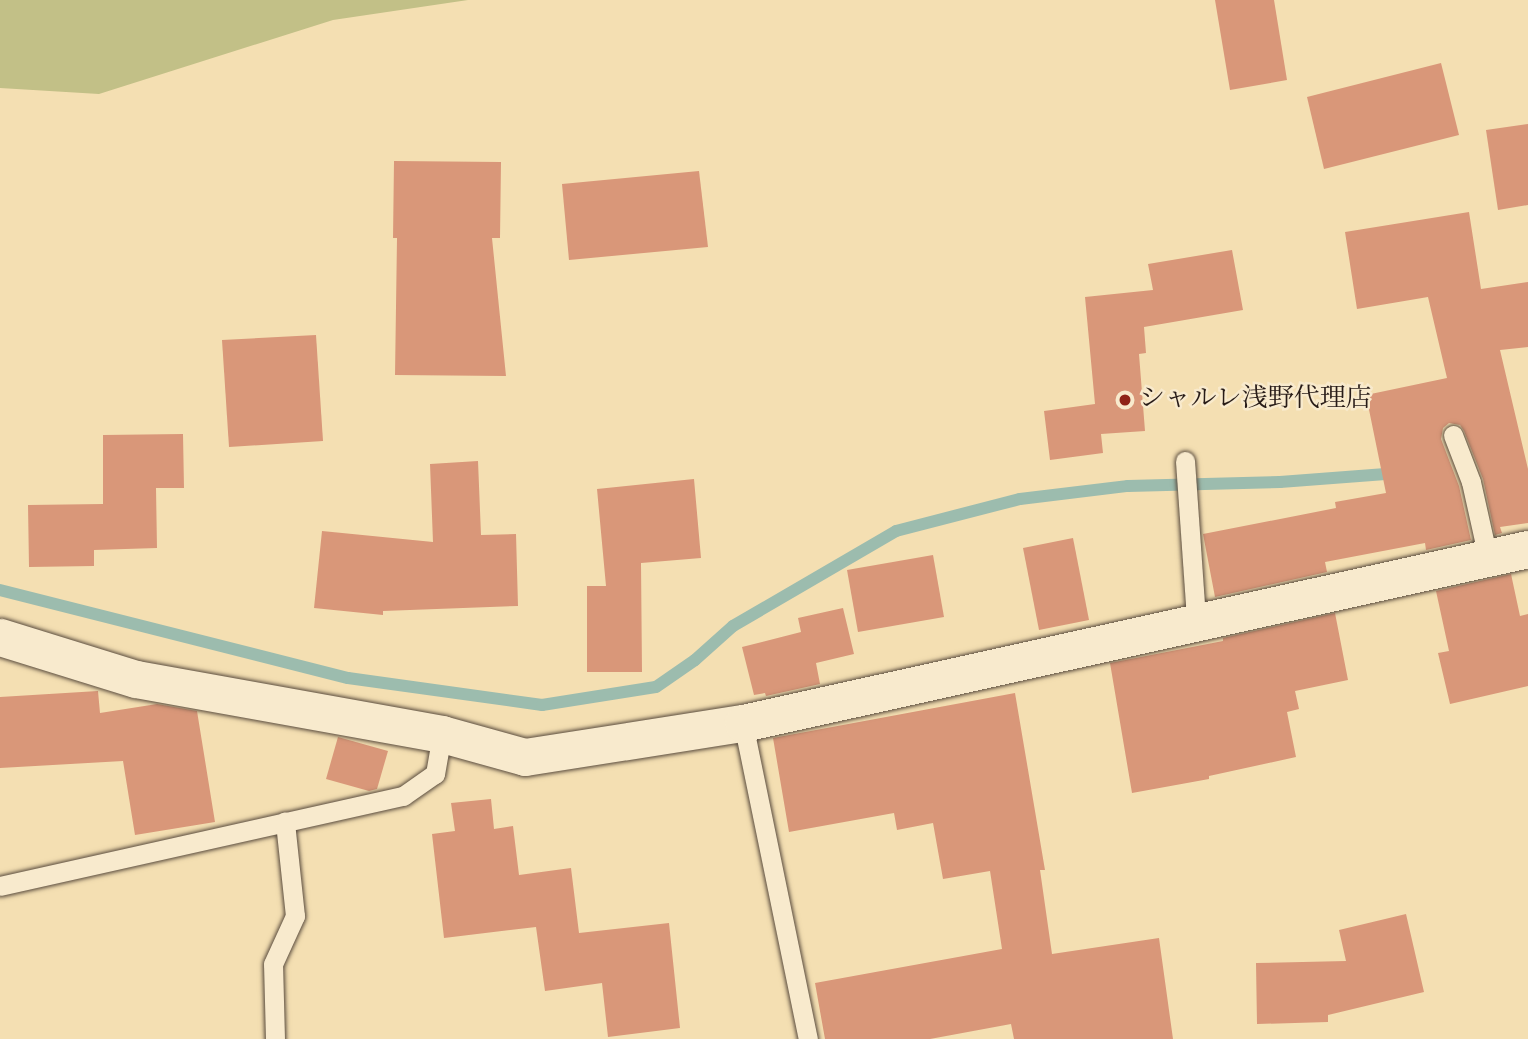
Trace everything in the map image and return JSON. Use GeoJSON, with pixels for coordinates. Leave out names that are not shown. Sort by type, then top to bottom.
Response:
{"type":"FeatureCollection","features":[{"type":"Feature","properties":{"kind":"street"},"geometry":{"type":"LineString","coordinates":[[0,637],[136,679],[442,734],[525,757],[743,723],[1195,620],[1528,549]]}},
{"type":"Feature","properties":{"kind":"lane"},"geometry":{"type":"LineString","coordinates":[[1453,437],[1471,482],[1488,558]]}},
{"type":"Feature","properties":{"kind":"lane"},"geometry":{"type":"LineString","coordinates":[[1185,461],[1195,620]]}},
{"type":"Feature","properties":{"kind":"lane"},"geometry":{"type":"LineString","coordinates":[[743,723],[808,1039]]}},
{"type":"Feature","properties":{"kind":"lane"},"geometry":{"type":"LineString","coordinates":[[0,886],[403,796],[435,774],[442,734]]}},
{"type":"Feature","properties":{"kind":"lane"},"geometry":{"type":"LineString","coordinates":[[275,1039],[273,964],[295,916],[285,822]]}},
{"type":"Feature","properties":{"kind":"shaded area"},"geometry":{"type":"Polygon","coordinates":[[[0,0],[468,0],[333,20],[99,94],[0,88],[0,0]]]}},
{"type":"Feature","properties":{"kind":"building"},"geometry":{"type":"Polygon","coordinates":[[[1215,0],[1274,0],[1287,80],[1230,90],[1215,0]]]}},
{"type":"Feature","properties":{"kind":"building"},"geometry":{"type":"Polygon","coordinates":[[[1441,63],[1459,135],[1324,169],[1307,97],[1441,63]]]}},
{"type":"Feature","properties":{"kind":"building"},"geometry":{"type":"Polygon","coordinates":[[[1528,124],[1528,205],[1498,210],[1486,130],[1528,124]]]}},
{"type":"Feature","properties":{"kind":"building"},"geometry":{"type":"Polygon","coordinates":[[[394,161],[501,162],[500,238],[492,238],[506,376],[395,375],[397,238],[393,238],[394,161]]]}},
{"type":"Feature","properties":{"kind":"building"},"geometry":{"type":"Polygon","coordinates":[[[699,171],[708,247],[569,260],[562,184],[699,171]]]}},
{"type":"Feature","properties":{"kind":"building"},"geometry":{"type":"Polygon","coordinates":[[[1469,212],[1481,289],[1528,282],[1528,347],[1500,350],[1528,469],[1528,523],[1500,527],[1502,533],[1495,535],[1483,479],[1464,431],[1460,425],[1449,423],[1443,428],[1441,439],[1459,486],[1471,540],[1426,550],[1425,543],[1325,562],[1327,572],[1215,597],[1203,534],[1336,508],[1335,502],[1386,493],[1366,395],[1447,378],[1428,297],[1357,309],[1345,232],[1469,212]]]}},
{"type":"Feature","properties":{"kind":"building"},"geometry":{"type":"Polygon","coordinates":[[[1232,250],[1243,310],[1144,327],[1146,353],[1139,354],[1145,431],[1101,434],[1103,453],[1050,460],[1044,411],[1095,404],[1085,297],[1153,290],[1148,264],[1232,250]]]}},
{"type":"Feature","properties":{"kind":"building"},"geometry":{"type":"Polygon","coordinates":[[[316,335],[323,441],[229,447],[222,340],[316,335]]]}},
{"type":"Feature","properties":{"kind":"building"},"geometry":{"type":"Polygon","coordinates":[[[183,434],[184,488],[156,488],[157,548],[94,550],[94,566],[29,567],[28,505],[103,504],[103,435],[183,434]]]}},
{"type":"Feature","properties":{"kind":"building"},"geometry":{"type":"Polygon","coordinates":[[[478,461],[481,535],[516,534],[518,606],[383,611],[383,615],[314,608],[322,531],[433,542],[430,464],[478,461]]]}},
{"type":"Feature","properties":{"kind":"building"},"geometry":{"type":"Polygon","coordinates":[[[694,479],[701,558],[641,563],[642,672],[587,672],[587,586],[606,586],[597,489],[694,479]]]}},
{"type":"Feature","properties":{"kind":"building"},"geometry":{"type":"Polygon","coordinates":[[[1073,538],[1089,620],[1039,630],[1023,548],[1073,538]]]}},
{"type":"Feature","properties":{"kind":"building"},"geometry":{"type":"Polygon","coordinates":[[[933,555],[944,617],[858,632],[847,570],[933,555]]]}},
{"type":"Feature","properties":{"kind":"building"},"geometry":{"type":"Polygon","coordinates":[[[1511,574],[1520,616],[1528,614],[1528,686],[1450,704],[1438,653],[1449,651],[1436,591],[1511,574]]]}},
{"type":"Feature","properties":{"kind":"building"},"geometry":{"type":"Polygon","coordinates":[[[843,608],[854,654],[816,663],[820,684],[766,696],[765,693],[754,695],[742,647],[801,632],[798,618],[843,608]]]}},
{"type":"Feature","properties":{"kind":"building"},"geometry":{"type":"Polygon","coordinates":[[[1335,613],[1348,680],[1295,691],[1299,709],[1287,712],[1296,757],[1209,776],[1209,779],[1132,793],[1110,663],[1223,641],[1223,638],[1335,613]]]}},
{"type":"Feature","properties":{"kind":"building"},"geometry":{"type":"Polygon","coordinates":[[[98,691],[100,713],[157,704],[197,711],[215,822],[135,835],[123,761],[0,768],[0,697],[98,691]]]}},
{"type":"Feature","properties":{"kind":"building"},"geometry":{"type":"Polygon","coordinates":[[[1015,693],[1045,870],[1040,870],[1052,954],[1159,938],[1173,1039],[1014,1039],[1011,1024],[930,1039],[825,1039],[815,983],[1002,949],[990,871],[943,879],[933,823],[897,830],[894,813],[789,832],[773,738],[1015,693]]]}},
{"type":"Feature","properties":{"kind":"building"},"geometry":{"type":"Polygon","coordinates":[[[338,737],[388,751],[377,789],[369,791],[326,779],[338,737]]]}},
{"type":"Feature","properties":{"kind":"building"},"geometry":{"type":"Polygon","coordinates":[[[491,799],[494,829],[513,826],[519,875],[571,868],[579,933],[669,923],[680,1028],[608,1037],[602,983],[545,991],[536,927],[444,938],[432,834],[455,831],[451,803],[491,799]]]}},
{"type":"Feature","properties":{"kind":"building"},"geometry":{"type":"Polygon","coordinates":[[[1406,914],[1424,992],[1328,1015],[1328,1022],[1257,1024],[1256,963],[1346,961],[1339,930],[1406,914]]]}},
{"type":"Feature","properties":{"kind":"waterway"},"geometry":{"type":"LineString","coordinates":[[0,590],[348,678],[542,705],[656,687],[695,660],[733,626],[896,531],[1020,499],[1128,486],[1280,482],[1399,473]]}},
{"type":"Feature","properties":{"kind":"place","name":"シャルレ浅野代理店"},"geometry":{"type":"Point","coordinates":[1125,400]}}]}
